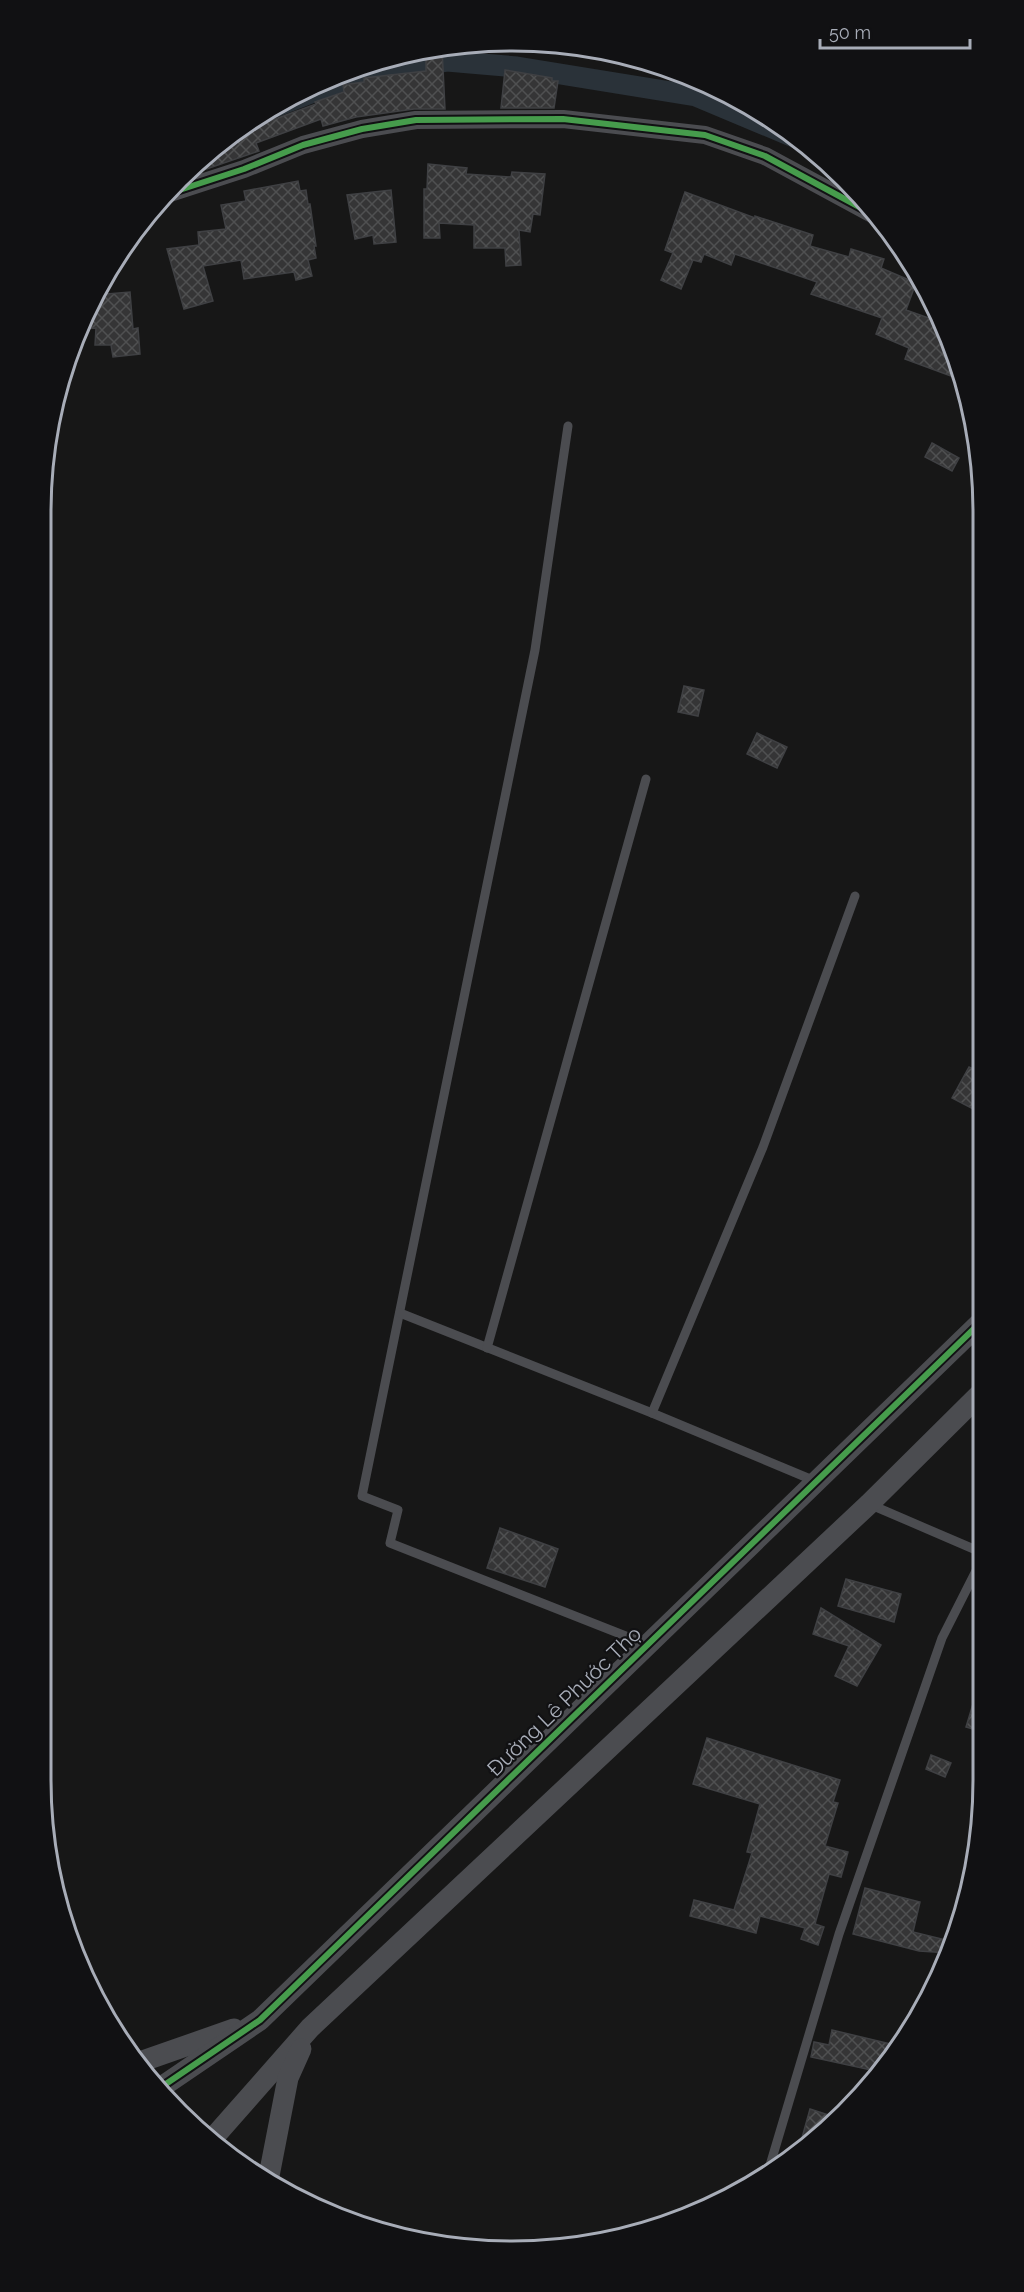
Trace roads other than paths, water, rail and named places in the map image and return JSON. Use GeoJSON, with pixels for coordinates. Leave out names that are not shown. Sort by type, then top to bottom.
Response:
{"type":"FeatureCollection","features":[{"type":"Feature","properties":{"kind":"street"},"geometry":{"type":"LineString","coordinates":[[183,189],[244,169],[303,146],[362,129],[416,120],[563,119],[705,135],[765,156],[857,205]]}},
{"type":"Feature","properties":{"kind":"street","name":"Đường Lê Phước Thọ"},"geometry":{"type":"LineString","coordinates":[[165,2084],[260,2020],[973,1330]]}},
{"type":"Feature","properties":{"kind":"street"},"geometry":{"type":"LineString","coordinates":[[217,2134],[310,2028],[868,1504],[973,1401]]}},
{"type":"Feature","properties":{"kind":"street"},"geometry":{"type":"LineString","coordinates":[[145,2060],[260,2020]]}},
{"type":"Feature","properties":{"kind":"street"},"geometry":{"type":"LineString","coordinates":[[270,2172],[288,2078],[310,2028]]}},
{"type":"Feature","properties":{"kind":"lane"},"geometry":{"type":"LineString","coordinates":[[568,426],[535,650],[362,1496],[398,1510],[390,1544],[646,1645]]}},
{"type":"Feature","properties":{"kind":"lane"},"geometry":{"type":"LineString","coordinates":[[487,1348],[646,779]]}},
{"type":"Feature","properties":{"kind":"lane"},"geometry":{"type":"LineString","coordinates":[[652,1413],[763,1147],[855,897]]}},
{"type":"Feature","properties":{"kind":"lane"},"geometry":{"type":"LineString","coordinates":[[400,1313],[652,1413],[817,1482]]}},
{"type":"Feature","properties":{"kind":"lane"},"geometry":{"type":"LineString","coordinates":[[868,1504],[973,1551]]}},
{"type":"Feature","properties":{"kind":"lane"},"geometry":{"type":"LineString","coordinates":[[771,2161],[839,1934],[942,1638],[973,1575]]}},
{"type":"Feature","properties":{"kind":"waterway"},"geometry":{"type":"LineString","coordinates":[[377,72],[447,61],[517,67],[696,96],[754,120]]}}]}
